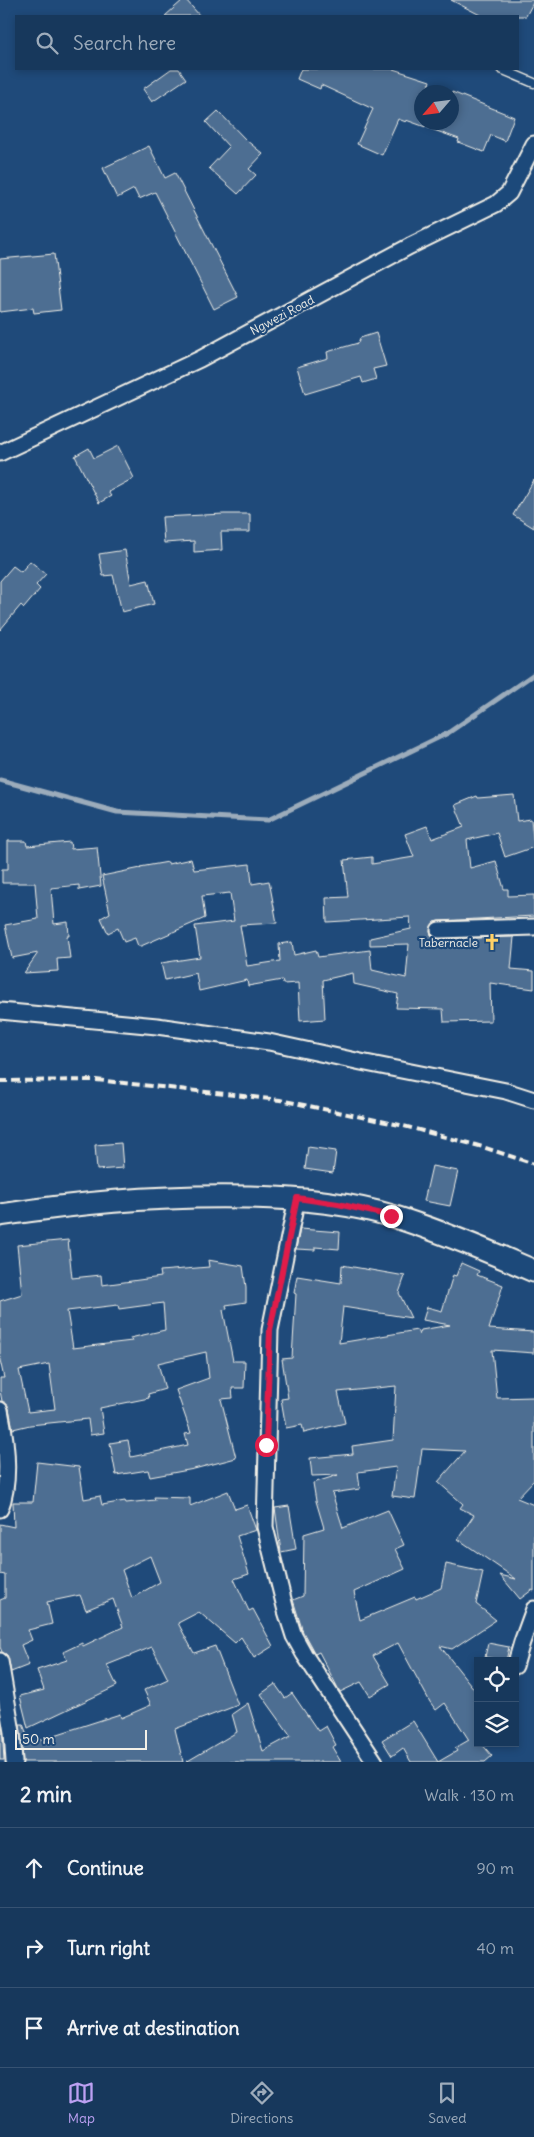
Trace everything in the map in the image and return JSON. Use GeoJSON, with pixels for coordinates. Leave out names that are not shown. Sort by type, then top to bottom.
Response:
{"type":"FeatureCollection","features":[{"type":"Feature","properties":{"kind":"street","name":"Ngwezi Road"},"geometry":{"type":"LineString","coordinates":[[0,453],[200,359],[410,246],[496,204],[509,193],[534,144]]}},
{"type":"Feature","properties":{"kind":"street"},"geometry":{"type":"LineString","coordinates":[[439,930],[534,927]]}},
{"type":"Feature","properties":{"kind":"street"},"geometry":{"type":"LineString","coordinates":[[0,1011],[157,1026],[269,1042],[506,1091],[534,1100]]}},
{"type":"Feature","properties":{"kind":"street"},"geometry":{"type":"LineString","coordinates":[[0,1215],[70,1204],[152,1198],[215,1196],[297,1198],[338,1204],[391,1216],[466,1242],[534,1272]]}},
{"type":"Feature","properties":{"kind":"street"},"geometry":{"type":"LineString","coordinates":[[297,1198],[270,1330],[265,1527],[294,1636],[375,1762]]}},
{"type":"Feature","properties":{"kind":"street"},"geometry":{"type":"LineString","coordinates":[[0,1410],[5,1434],[6,1468],[3,1502],[0,1509]]}},
{"type":"Feature","properties":{"kind":"street"},"geometry":{"type":"LineString","coordinates":[[518,1657],[534,1609]]}},
{"type":"Feature","properties":{"kind":"street"},"geometry":{"type":"LineString","coordinates":[[0,1661],[12,1732],[14,1762]]}},
{"type":"Feature","properties":{"kind":"lane"},"geometry":{"type":"LineString","coordinates":[[503,70],[534,83]]}},
{"type":"Feature","properties":{"kind":"building"},"geometry":{"type":"Polygon","coordinates":[[[183,0],[186,0],[199,15],[166,15],[183,0]]]}},
{"type":"Feature","properties":{"kind":"building"},"geometry":{"type":"Polygon","coordinates":[[[451,0],[534,0],[526,16],[480,15],[451,0]]]}},
{"type":"Feature","properties":{"kind":"building"},"geometry":{"type":"Polygon","coordinates":[[[170,70],[180,70],[186,79],[152,102],[143,89],[170,70]]]}},
{"type":"Feature","properties":{"kind":"building"},"geometry":{"type":"Polygon","coordinates":[[[301,70],[396,70],[430,81],[429,85],[414,85],[414,123],[398,119],[382,155],[357,144],[373,109],[321,85],[320,89],[297,79],[301,70]]]}},
{"type":"Feature","properties":{"kind":"building"},"geometry":{"type":"Polygon","coordinates":[[[459,95],[514,117],[505,141],[491,135],[484,152],[458,142],[459,139],[434,130],[459,130],[459,95]]]}},
{"type":"Feature","properties":{"kind":"building"},"geometry":{"type":"Polygon","coordinates":[[[218,111],[246,140],[263,154],[249,169],[256,175],[238,194],[209,168],[229,147],[206,122],[218,111]]]}},
{"type":"Feature","properties":{"kind":"building"},"geometry":{"type":"Polygon","coordinates":[[[149,146],[165,178],[175,173],[238,297],[214,309],[155,192],[139,199],[134,189],[117,198],[103,168],[149,146]]]}},
{"type":"Feature","properties":{"kind":"building"},"geometry":{"type":"Polygon","coordinates":[[[54,254],[61,310],[34,313],[33,308],[0,312],[0,259],[54,254]]]}},
{"type":"Feature","properties":{"kind":"building"},"geometry":{"type":"Polygon","coordinates":[[[376,333],[386,366],[373,369],[376,379],[363,383],[361,377],[305,394],[297,367],[328,358],[327,352],[358,343],[360,338],[376,333]]]}},
{"type":"Feature","properties":{"kind":"building"},"geometry":{"type":"Polygon","coordinates":[[[118,446],[134,478],[108,492],[111,496],[99,503],[75,456],[89,448],[94,458],[118,446]]]}},
{"type":"Feature","properties":{"kind":"building"},"geometry":{"type":"Polygon","coordinates":[[[534,480],[534,528],[513,515],[534,480]]]}},
{"type":"Feature","properties":{"kind":"building"},"geometry":{"type":"Polygon","coordinates":[[[250,514],[250,532],[221,532],[222,550],[194,552],[194,541],[164,543],[162,517],[250,514]]]}},
{"type":"Feature","properties":{"kind":"building"},"geometry":{"type":"Polygon","coordinates":[[[125,550],[131,584],[148,580],[154,604],[122,612],[113,575],[103,576],[99,554],[125,550]]]}},
{"type":"Feature","properties":{"kind":"building"},"geometry":{"type":"Polygon","coordinates":[[[30,561],[46,574],[36,585],[40,589],[24,608],[21,605],[0,630],[0,581],[13,566],[21,572],[30,561]]]}},
{"type":"Feature","properties":{"kind":"building"},"geometry":{"type":"Polygon","coordinates":[[[514,795],[517,821],[531,819],[534,847],[505,857],[497,833],[467,840],[470,868],[496,861],[504,889],[508,889],[508,896],[534,895],[534,916],[439,921],[434,922],[430,930],[431,935],[439,939],[514,937],[511,969],[534,971],[534,989],[490,983],[491,1021],[444,1022],[443,1009],[396,1008],[398,994],[354,984],[353,973],[323,980],[325,1019],[300,1021],[298,983],[283,984],[282,980],[248,986],[247,980],[199,991],[196,973],[165,980],[161,963],[200,957],[195,926],[234,921],[230,893],[202,896],[205,918],[141,946],[138,946],[135,938],[124,942],[118,928],[108,933],[101,918],[110,913],[102,876],[140,867],[191,859],[194,870],[250,864],[252,884],[269,881],[277,923],[240,925],[247,966],[280,961],[279,944],[292,942],[294,955],[316,950],[318,957],[370,950],[372,970],[406,978],[409,944],[370,945],[370,938],[411,929],[410,917],[327,922],[326,898],[348,897],[344,860],[372,857],[372,864],[414,857],[405,834],[427,826],[432,839],[464,827],[455,805],[477,796],[478,798],[514,795]]]}},
{"type":"Feature","properties":{"kind":"building"},"geometry":{"type":"Polygon","coordinates":[[[8,841],[26,841],[27,846],[70,842],[71,849],[97,847],[101,886],[79,890],[79,885],[51,888],[54,924],[68,922],[69,936],[67,936],[70,958],[57,959],[58,971],[24,973],[38,953],[12,958],[5,925],[38,919],[35,883],[2,883],[2,869],[8,869],[8,841]]]}},
{"type":"Feature","properties":{"kind":"building"},"geometry":{"type":"Polygon","coordinates":[[[121,1143],[123,1168],[97,1170],[95,1145],[121,1143]]]}},
{"type":"Feature","properties":{"kind":"building"},"geometry":{"type":"Polygon","coordinates":[[[308,1147],[336,1151],[333,1173],[305,1169],[308,1147]]]}},
{"type":"Feature","properties":{"kind":"building"},"geometry":{"type":"Polygon","coordinates":[[[432,1166],[458,1171],[450,1206],[424,1201],[432,1166]]]}},
{"type":"Feature","properties":{"kind":"building"},"geometry":{"type":"Polygon","coordinates":[[[300,1229],[340,1232],[339,1249],[315,1247],[315,1250],[296,1249],[300,1229]]]}},
{"type":"Feature","properties":{"kind":"building"},"geometry":{"type":"Polygon","coordinates":[[[68,1240],[72,1278],[101,1275],[102,1285],[161,1277],[160,1271],[209,1267],[208,1260],[243,1266],[246,1302],[226,1305],[227,1309],[223,1310],[233,1361],[245,1361],[244,1388],[232,1388],[233,1398],[221,1399],[236,1458],[194,1469],[150,1477],[148,1470],[116,1475],[110,1443],[128,1440],[131,1457],[188,1445],[185,1434],[191,1433],[176,1390],[209,1378],[206,1352],[158,1363],[165,1389],[148,1394],[149,1398],[100,1408],[104,1433],[90,1435],[88,1419],[30,1425],[13,1429],[9,1408],[2,1401],[0,1391],[0,1378],[4,1378],[0,1360],[0,1301],[22,1294],[17,1245],[68,1240]],[[163,1303],[119,1309],[118,1305],[67,1311],[73,1348],[132,1341],[130,1338],[165,1330],[163,1303]],[[49,1364],[19,1370],[28,1412],[55,1409],[49,1364]]]}},
{"type":"Feature","properties":{"kind":"building"},"geometry":{"type":"Polygon","coordinates":[[[461,1263],[479,1271],[477,1275],[503,1285],[489,1329],[534,1332],[534,1353],[492,1350],[497,1398],[534,1397],[534,1480],[517,1498],[534,1505],[534,1591],[532,1590],[520,1599],[500,1575],[516,1579],[458,1539],[474,1515],[460,1508],[463,1504],[438,1482],[465,1451],[422,1449],[415,1499],[392,1496],[396,1467],[358,1472],[360,1489],[332,1493],[343,1528],[388,1510],[404,1545],[395,1549],[405,1569],[354,1592],[360,1620],[441,1588],[446,1564],[483,1572],[476,1604],[496,1620],[452,1649],[440,1646],[474,1689],[474,1747],[484,1747],[492,1756],[485,1762],[438,1762],[457,1751],[455,1748],[469,1740],[445,1703],[436,1710],[430,1702],[398,1643],[373,1656],[390,1684],[370,1696],[361,1682],[340,1692],[319,1652],[315,1654],[303,1632],[293,1600],[303,1596],[304,1534],[324,1528],[313,1483],[338,1475],[312,1476],[310,1458],[353,1454],[352,1446],[393,1440],[396,1386],[338,1392],[345,1423],[304,1433],[302,1425],[286,1428],[281,1399],[288,1398],[282,1359],[292,1358],[296,1294],[294,1293],[297,1276],[341,1283],[342,1265],[405,1276],[399,1293],[411,1318],[343,1307],[339,1343],[417,1330],[419,1335],[421,1330],[450,1325],[423,1320],[427,1307],[442,1311],[453,1275],[456,1276],[461,1263]]]}},
{"type":"Feature","properties":{"kind":"building"},"geometry":{"type":"Polygon","coordinates":[[[37,1462],[79,1467],[84,1499],[100,1496],[102,1505],[125,1501],[126,1503],[155,1500],[154,1497],[190,1498],[190,1506],[228,1491],[235,1509],[247,1505],[256,1530],[237,1536],[249,1574],[234,1579],[249,1611],[253,1609],[273,1646],[254,1658],[241,1637],[235,1643],[199,1612],[178,1623],[194,1653],[215,1646],[238,1705],[175,1729],[183,1762],[23,1762],[20,1724],[23,1724],[30,1743],[120,1714],[121,1718],[151,1705],[144,1690],[168,1679],[152,1647],[107,1665],[117,1686],[28,1728],[20,1696],[44,1690],[37,1670],[67,1660],[63,1652],[82,1643],[83,1646],[123,1627],[113,1599],[86,1610],[80,1595],[47,1602],[52,1624],[28,1630],[32,1640],[21,1645],[29,1665],[11,1672],[7,1655],[2,1652],[0,1647],[0,1600],[5,1598],[5,1575],[0,1574],[0,1524],[14,1527],[13,1502],[33,1502],[37,1462]],[[150,1556],[122,1570],[132,1598],[160,1582],[150,1556]]]}},
{"type":"Feature","properties":{"kind":"building"},"geometry":{"type":"Polygon","coordinates":[[[289,1506],[296,1549],[281,1552],[275,1508],[289,1506]]]}},
{"type":"Feature","properties":{"kind":"building"},"geometry":{"type":"Polygon","coordinates":[[[488,1643],[509,1647],[507,1657],[485,1657],[488,1643]]]}},
{"type":"Feature","properties":{"kind":"building"},"geometry":{"type":"Polygon","coordinates":[[[275,1684],[285,1698],[292,1693],[318,1731],[326,1726],[336,1745],[332,1747],[341,1762],[186,1762],[237,1732],[232,1714],[248,1703],[263,1751],[291,1736],[261,1694],[275,1684]]]}},
{"type":"Feature","properties":{"kind":"building"},"geometry":{"type":"Polygon","coordinates":[[[413,1721],[438,1762],[411,1762],[403,1748],[392,1756],[382,1740],[413,1721]]]}},
{"type":"Feature","properties":{"kind":"building"},"geometry":{"type":"Polygon","coordinates":[[[2,1727],[4,1760],[0,1760],[0,1728],[2,1727]]]}},
{"type":"Feature","properties":{"kind":"waterway"},"geometry":{"type":"LineString","coordinates":[[0,780],[117,812],[268,820],[448,733],[534,674]]}},
{"type":"Feature","properties":{"kind":"railway"},"geometry":{"type":"LineString","coordinates":[[0,1081],[96,1080],[280,1100],[400,1125],[483,1147],[534,1164]]}},
{"type":"Feature","properties":{"kind":"place","name":"Tabernacle"},"geometry":{"type":"Point","coordinates":[492,942]}},
{"type":"Feature","properties":{"kind":"route"},"geometry":{"type":"LineString","coordinates":[[266,1445],[270,1330],[297,1198],[338,1204],[391,1216]]}}]}
